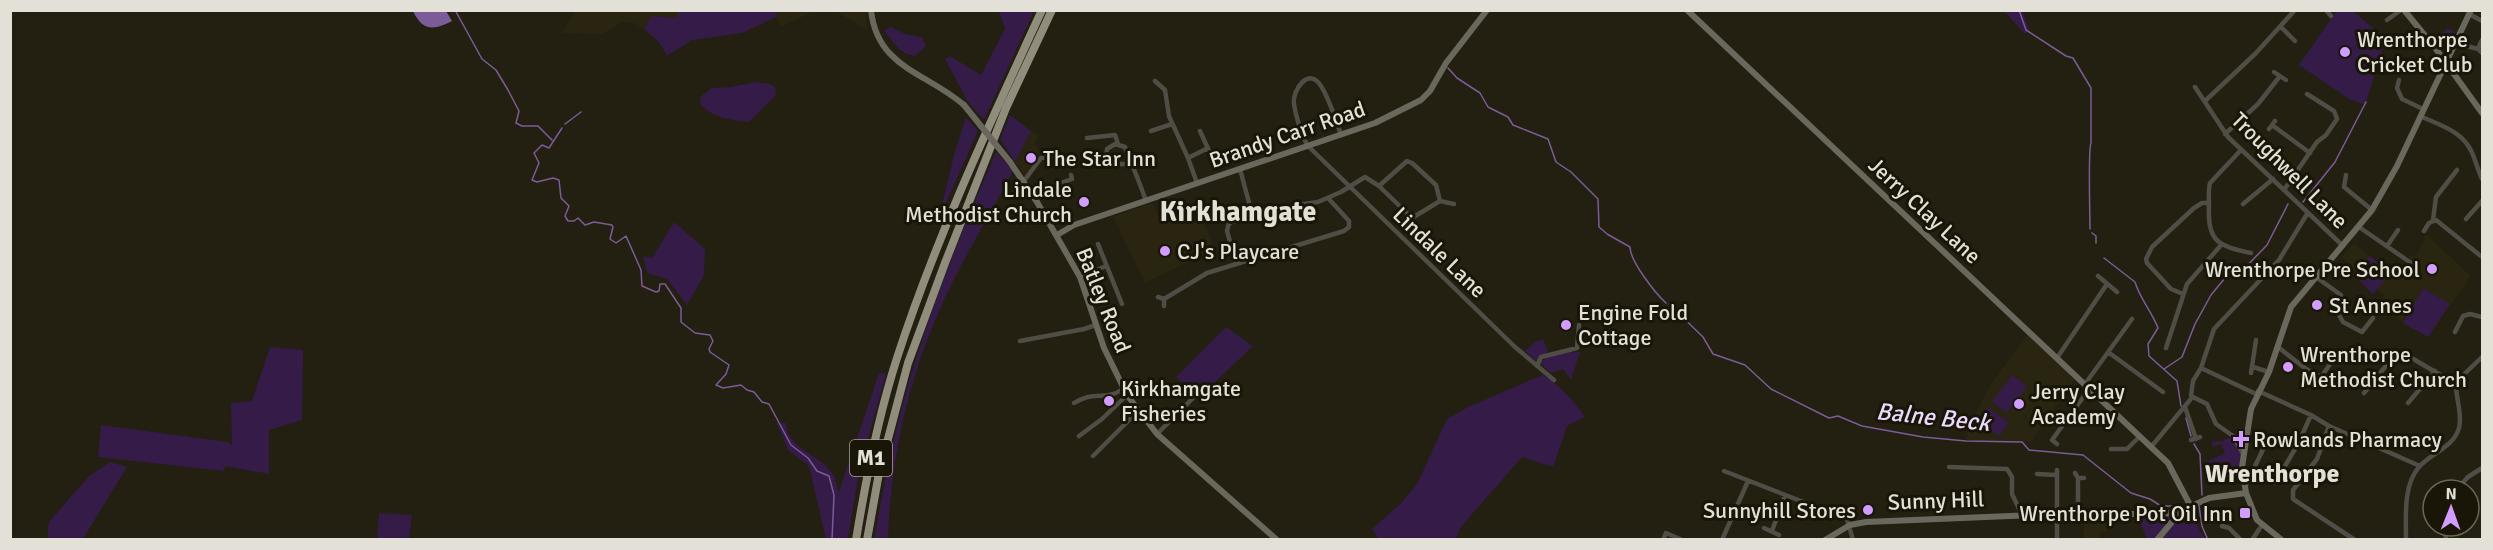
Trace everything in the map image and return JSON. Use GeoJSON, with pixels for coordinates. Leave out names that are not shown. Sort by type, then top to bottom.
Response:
{"type":"FeatureCollection","features":[{"type":"Feature","properties":{"kind":"highway","name":"M1"},"geometry":{"type":"LineString","coordinates":[[856,540],[867,470],[897,358],[934,254],[977,150],[1042,10]]}},
{"type":"Feature","properties":{"kind":"highway","name":"M1"},"geometry":{"type":"LineString","coordinates":[[867,540],[879,473],[908,363],[1002,118],[1052,10]]}},
{"type":"Feature","properties":{"kind":"street","name":"Batley Road"},"geometry":{"type":"LineString","coordinates":[[871,10],[876,36],[890,55],[964,105],[1010,162],[1038,202],[1080,277],[1096,325],[1125,392],[1138,411],[1157,434],[1277,540]]}},
{"type":"Feature","properties":{"kind":"street","name":"Brandy Carr Road"},"geometry":{"type":"LineString","coordinates":[[1057,235],[1074,225],[1385,119],[1421,100],[1430,91],[1446,63],[1487,10]]}},
{"type":"Feature","properties":{"kind":"street","name":"Jerry Clay Lane"},"geometry":{"type":"LineString","coordinates":[[1687,10],[2168,463],[2190,505]]}},
{"type":"Feature","properties":{"kind":"street"},"geometry":{"type":"LineString","coordinates":[[2205,101],[2256,53],[2295,10]]}},
{"type":"Feature","properties":{"kind":"street"},"geometry":{"type":"LineString","coordinates":[[2326,10],[2331,16]]}},
{"type":"Feature","properties":{"kind":"street"},"geometry":{"type":"LineString","coordinates":[[2382,13],[2386,21],[2402,10],[2481,108]]}},
{"type":"Feature","properties":{"kind":"street"},"geometry":{"type":"LineString","coordinates":[[2282,540],[2262,525],[2253,514],[2245,490],[2243,454],[2251,409],[2257,393],[2269,372],[2291,307],[2373,210],[2470,12],[2482,21]]}},
{"type":"Feature","properties":{"kind":"street"},"geometry":{"type":"LineString","coordinates":[[2281,27],[2294,37]]}},
{"type":"Feature","properties":{"kind":"street"},"geometry":{"type":"LineString","coordinates":[[2462,45],[2480,51],[2482,40]]}},
{"type":"Feature","properties":{"kind":"street"},"geometry":{"type":"LineString","coordinates":[[2256,53],[2261,57]]}},
{"type":"Feature","properties":{"kind":"street"},"geometry":{"type":"LineString","coordinates":[[2274,72],[2286,80]]}},
{"type":"Feature","properties":{"kind":"street"},"geometry":{"type":"LineString","coordinates":[[2225,134],[2258,104],[2280,76]]}},
{"type":"Feature","properties":{"kind":"street"},"geometry":{"type":"LineString","coordinates":[[1307,145],[1293,100],[1297,87],[1307,79],[1314,80],[1321,86],[1341,135]]}},
{"type":"Feature","properties":{"kind":"street"},"geometry":{"type":"LineString","coordinates":[[2399,80],[2397,88],[2402,99],[2423,109]]}},
{"type":"Feature","properties":{"kind":"street"},"geometry":{"type":"LineString","coordinates":[[1155,81],[1165,90],[1169,116],[1197,183]]}},
{"type":"Feature","properties":{"kind":"street","name":"Troughwell Lane"},"geometry":{"type":"LineString","coordinates":[[2195,87],[2225,134],[2343,246]]}},
{"type":"Feature","properties":{"kind":"street"},"geometry":{"type":"LineString","coordinates":[[2284,190],[2337,117],[2332,109],[2307,94]]}},
{"type":"Feature","properties":{"kind":"street"},"geometry":{"type":"LineString","coordinates":[[2420,116],[2447,128],[2464,140],[2473,153],[2482,179]]}},
{"type":"Feature","properties":{"kind":"street"},"geometry":{"type":"LineString","coordinates":[[1151,130],[1172,124]]}},
{"type":"Feature","properties":{"kind":"street"},"geometry":{"type":"LineString","coordinates":[[2272,125],[2310,153]]}},
{"type":"Feature","properties":{"kind":"street"},"geometry":{"type":"LineString","coordinates":[[1188,158],[1209,151],[1200,131]]}},
{"type":"Feature","properties":{"kind":"street"},"geometry":{"type":"LineString","coordinates":[[1087,138],[1115,135],[1118,144]]}},
{"type":"Feature","properties":{"kind":"street"},"geometry":{"type":"LineString","coordinates":[[1132,164],[1115,165],[1108,161],[1107,149],[1118,144],[1125,147],[1132,164],[1146,201]]}},
{"type":"Feature","properties":{"kind":"street","name":"Lindale Lane"},"geometry":{"type":"LineString","coordinates":[[1307,145],[1348,187],[1554,380]]}},
{"type":"Feature","properties":{"kind":"street"},"geometry":{"type":"LineString","coordinates":[[2241,150],[2211,180],[2209,229],[2222,244],[2251,254]]}},
{"type":"Feature","properties":{"kind":"street"},"geometry":{"type":"LineString","coordinates":[[1039,191],[1026,184],[1041,158],[1053,157],[1062,160],[1073,155]]}},
{"type":"Feature","properties":{"kind":"street"},"geometry":{"type":"LineString","coordinates":[[1379,186],[1407,161],[1436,185],[1440,201]]}},
{"type":"Feature","properties":{"kind":"street"},"geometry":{"type":"LineString","coordinates":[[1240,169],[1252,214]]}},
{"type":"Feature","properties":{"kind":"street"},"geometry":{"type":"LineString","coordinates":[[2424,231],[2433,220],[2436,197],[2450,173],[2457,170]]}},
{"type":"Feature","properties":{"kind":"street"},"geometry":{"type":"LineString","coordinates":[[1039,191],[1072,179],[1071,175]]}},
{"type":"Feature","properties":{"kind":"street"},"geometry":{"type":"LineString","coordinates":[[2346,175],[2344,187],[2373,210]]}},
{"type":"Feature","properties":{"kind":"street"},"geometry":{"type":"LineString","coordinates":[[1236,263],[1226,227],[1229,223],[1252,214],[1289,206],[1306,205],[1328,198],[1365,177],[1379,186],[1412,218],[1440,201],[1454,204]]}},
{"type":"Feature","properties":{"kind":"street"},"geometry":{"type":"LineString","coordinates":[[2243,204],[2273,179]]}},
{"type":"Feature","properties":{"kind":"street"},"geometry":{"type":"LineString","coordinates":[[1038,202],[1039,191]]}},
{"type":"Feature","properties":{"kind":"street"},"geometry":{"type":"LineString","coordinates":[[1158,297],[1164,299],[1207,273],[1344,231],[1349,221],[1328,198]]}},
{"type":"Feature","properties":{"kind":"street"},"geometry":{"type":"LineString","coordinates":[[2466,219],[2482,201]]}},
{"type":"Feature","properties":{"kind":"street"},"geometry":{"type":"LineString","coordinates":[[2183,294],[2171,289],[2147,263],[2146,256],[2152,247],[2194,208],[2202,203],[2209,203]]}},
{"type":"Feature","properties":{"kind":"street"},"geometry":{"type":"LineString","coordinates":[[2243,454],[2233,436],[2216,424],[2208,404],[2191,396],[2193,381],[2201,368],[2214,329],[2279,260],[2307,214]]}},
{"type":"Feature","properties":{"kind":"street"},"geometry":{"type":"LineString","coordinates":[[2433,220],[2439,221],[2482,257]]}},
{"type":"Feature","properties":{"kind":"street"},"geometry":{"type":"LineString","coordinates":[[2359,226],[2414,265]]}},
{"type":"Feature","properties":{"kind":"street"},"geometry":{"type":"LineString","coordinates":[[2387,246],[2398,230]]}},
{"type":"Feature","properties":{"kind":"street"},"geometry":{"type":"LineString","coordinates":[[1098,244],[1122,304]]}},
{"type":"Feature","properties":{"kind":"street"},"geometry":{"type":"LineString","coordinates":[[2166,348],[2167,336],[2190,280],[2222,244]]}},
{"type":"Feature","properties":{"kind":"street"},"geometry":{"type":"LineString","coordinates":[[1080,277],[1106,266]]}},
{"type":"Feature","properties":{"kind":"street"},"geometry":{"type":"LineString","coordinates":[[2098,276],[2117,292]]}},
{"type":"Feature","properties":{"kind":"street"},"geometry":{"type":"LineString","coordinates":[[2316,277],[2341,295],[2339,315],[2343,322],[2362,332],[2373,318]]}},
{"type":"Feature","properties":{"kind":"street"},"geometry":{"type":"LineString","coordinates":[[2057,357],[2107,284]]}},
{"type":"Feature","properties":{"kind":"street"},"geometry":{"type":"LineString","coordinates":[[1164,299],[1164,306]]}},
{"type":"Feature","properties":{"kind":"street"},"geometry":{"type":"LineString","coordinates":[[2455,332],[2463,316],[2470,314],[2482,317]]}},
{"type":"Feature","properties":{"kind":"street"},"geometry":{"type":"LineString","coordinates":[[2057,444],[2052,440],[2108,352],[2132,319]]}},
{"type":"Feature","properties":{"kind":"street"},"geometry":{"type":"LineString","coordinates":[[1020,341],[1096,325]]}},
{"type":"Feature","properties":{"kind":"street"},"geometry":{"type":"LineString","coordinates":[[1538,366],[1541,357],[1577,348],[1579,325]]}},
{"type":"Feature","properties":{"kind":"street"},"geometry":{"type":"LineString","coordinates":[[2256,340],[2252,370],[2269,372]]}},
{"type":"Feature","properties":{"kind":"street"},"geometry":{"type":"LineString","coordinates":[[2278,346],[2306,369],[2321,377],[2333,360]]}},
{"type":"Feature","properties":{"kind":"street"},"geometry":{"type":"LineString","coordinates":[[2108,352],[2149,385],[2163,392]]}},
{"type":"Feature","properties":{"kind":"street"},"geometry":{"type":"LineString","coordinates":[[2364,393],[2398,353],[2407,353],[2456,384]]}},
{"type":"Feature","properties":{"kind":"street"},"geometry":{"type":"LineString","coordinates":[[2325,355],[2340,363]]}},
{"type":"Feature","properties":{"kind":"street"},"geometry":{"type":"LineString","coordinates":[[2406,540],[2407,500],[2420,466],[2446,446],[2459,428],[2456,384],[2459,377],[2482,358]]}},
{"type":"Feature","properties":{"kind":"street"},"geometry":{"type":"LineString","coordinates":[[2201,368],[2311,415],[2329,426],[2420,466]]}},
{"type":"Feature","properties":{"kind":"street"},"geometry":{"type":"LineString","coordinates":[[2411,402],[2435,371]]}},
{"type":"Feature","properties":{"kind":"street"},"geometry":{"type":"LineString","coordinates":[[1078,403],[1089,396],[1101,398],[1125,392]]}},
{"type":"Feature","properties":{"kind":"street"},"geometry":{"type":"LineString","coordinates":[[1079,436],[1102,419],[1125,392]]}},
{"type":"Feature","properties":{"kind":"street"},"geometry":{"type":"LineString","coordinates":[[1157,434],[1194,397]]}},
{"type":"Feature","properties":{"kind":"street"},"geometry":{"type":"LineString","coordinates":[[2151,447],[2190,400]]}},
{"type":"Feature","properties":{"kind":"street"},"geometry":{"type":"LineString","coordinates":[[2185,407],[2196,439]]}},
{"type":"Feature","properties":{"kind":"street"},"geometry":{"type":"LineString","coordinates":[[1093,456],[1138,411]]}},
{"type":"Feature","properties":{"kind":"street"},"geometry":{"type":"LineString","coordinates":[[2275,483],[2298,444],[2311,415]]}},
{"type":"Feature","properties":{"kind":"street"},"geometry":{"type":"LineString","coordinates":[[2329,426],[2318,459],[2293,490],[2293,498],[2355,540]]}},
{"type":"Feature","properties":{"kind":"street"},"geometry":{"type":"LineString","coordinates":[[2111,449],[2127,449],[2139,437]]}},
{"type":"Feature","properties":{"kind":"street"},"geometry":{"type":"LineString","coordinates":[[2245,490],[2268,439]]}},
{"type":"Feature","properties":{"kind":"street"},"geometry":{"type":"LineString","coordinates":[[1949,467],[2007,469],[2012,477],[2012,494],[2022,515]]}},
{"type":"Feature","properties":{"kind":"street"},"geometry":{"type":"LineString","coordinates":[[2467,478],[2482,468]]}},
{"type":"Feature","properties":{"kind":"street"},"geometry":{"type":"LineString","coordinates":[[1724,471],[1847,519],[1853,540]]}},
{"type":"Feature","properties":{"kind":"street"},"geometry":{"type":"LineString","coordinates":[[2037,474],[2057,472],[2057,540]]}},
{"type":"Feature","properties":{"kind":"street"},"geometry":{"type":"LineString","coordinates":[[2078,513],[2076,475],[2084,478]]}},
{"type":"Feature","properties":{"kind":"street"},"geometry":{"type":"LineString","coordinates":[[1722,540],[1748,481]]}},
{"type":"Feature","properties":{"kind":"street"},"geometry":{"type":"LineString","coordinates":[[2157,540],[2181,511],[2190,505],[2245,490]]}},
{"type":"Feature","properties":{"kind":"street"},"geometry":{"type":"LineString","coordinates":[[1772,531],[1785,495]]}},
{"type":"Feature","properties":{"kind":"street","name":"Sunny Hill"},"geometry":{"type":"LineString","coordinates":[[1850,525],[1881,520],[2056,513],[2145,515],[2181,511]]}},
{"type":"Feature","properties":{"kind":"street"},"geometry":{"type":"LineString","coordinates":[[1825,540],[1850,525]]}},
{"type":"Feature","properties":{"kind":"street"},"geometry":{"type":"LineString","coordinates":[[2252,540],[2262,525]]}},
{"type":"Feature","properties":{"kind":"street"},"geometry":{"type":"LineString","coordinates":[[2222,526],[2231,527],[2241,540]]}},
{"type":"Feature","properties":{"kind":"street"},"geometry":{"type":"LineString","coordinates":[[1764,528],[1779,535]]}},
{"type":"Feature","properties":{"kind":"street"},"geometry":{"type":"LineString","coordinates":[[1663,540],[1666,533],[1682,540]]}},
{"type":"Feature","properties":{"kind":"shaded area"},"geometry":{"type":"Polygon","coordinates":[[[678,10],[777,11],[776,17],[742,33],[692,40],[667,56],[659,42],[644,29],[652,16],[678,18],[678,10]]]}},
{"type":"Feature","properties":{"kind":"shaded area"},"geometry":{"type":"Polygon","coordinates":[[[777,10],[815,11],[780,27],[776,17],[777,10]]]}},
{"type":"Feature","properties":{"kind":"shaded area"},"geometry":{"type":"Polygon","coordinates":[[[413,11],[446,11],[452,21],[440,26],[425,26],[413,11]]]}},
{"type":"Feature","properties":{"kind":"shaded area"},"geometry":{"type":"Polygon","coordinates":[[[572,11],[678,11],[678,18],[652,16],[644,29],[634,23],[622,22],[603,34],[562,33],[574,13],[572,11]]]}},
{"type":"Feature","properties":{"kind":"shaded area"},"geometry":{"type":"Polygon","coordinates":[[[835,11],[866,11],[867,30],[835,11]]]}},
{"type":"Feature","properties":{"kind":"shaded area"},"geometry":{"type":"Polygon","coordinates":[[[999,11],[1034,11],[984,120],[968,102],[945,59],[950,56],[981,75],[1005,29],[999,11]]]}},
{"type":"Feature","properties":{"kind":"shaded area"},"geometry":{"type":"Polygon","coordinates":[[[2004,11],[2022,11],[2029,29],[2025,34],[2004,11]]]}},
{"type":"Feature","properties":{"kind":"shaded area","name":"Wrenthorpe Cricket Club"},"geometry":{"type":"Polygon","coordinates":[[[2337,11],[2353,11],[2386,39],[2365,105],[2349,99],[2299,65],[2337,11]]]}},
{"type":"Feature","properties":{"kind":"shaded area"},"geometry":{"type":"Polygon","coordinates":[[[891,27],[905,34],[922,37],[926,46],[915,56],[905,53],[884,30],[891,27]]]}},
{"type":"Feature","properties":{"kind":"shaded area"},"geometry":{"type":"Polygon","coordinates":[[[2447,28],[2455,32],[2447,49],[2444,50],[2435,40],[2447,28]]]}},
{"type":"Feature","properties":{"kind":"shaded area"},"geometry":{"type":"Polygon","coordinates":[[[756,82],[775,87],[776,95],[749,122],[715,115],[700,103],[701,96],[712,88],[756,82]]]}},
{"type":"Feature","properties":{"kind":"shaded area"},"geometry":{"type":"Polygon","coordinates":[[[1010,115],[1031,131],[1015,162],[1000,139],[1010,115]]]}},
{"type":"Feature","properties":{"kind":"shaded area"},"geometry":{"type":"Polygon","coordinates":[[[966,117],[978,131],[938,221],[955,151],[966,117]]]}},
{"type":"Feature","properties":{"kind":"shaded area"},"geometry":{"type":"Polygon","coordinates":[[[1031,131],[1039,135],[1035,143],[1038,148],[1038,159],[1025,177],[1015,162],[1031,131]]]}},
{"type":"Feature","properties":{"kind":"shaded area"},"geometry":{"type":"Polygon","coordinates":[[[996,152],[1013,171],[957,274],[928,337],[910,393],[897,451],[888,539],[874,540],[894,437],[907,388],[954,252],[996,152]]]}},
{"type":"Feature","properties":{"kind":"shaded area"},"geometry":{"type":"Polygon","coordinates":[[[1152,203],[1162,221],[1200,208],[1214,249],[1145,283],[1113,217],[1152,203]]]}},
{"type":"Feature","properties":{"kind":"shaded area"},"geometry":{"type":"Polygon","coordinates":[[[674,222],[705,249],[704,275],[687,305],[667,279],[647,273],[643,256],[652,258],[674,222]]]}},
{"type":"Feature","properties":{"kind":"shaded area"},"geometry":{"type":"Polygon","coordinates":[[[2426,234],[2471,276],[2428,337],[2403,323],[2378,304],[2385,295],[2377,290],[2373,294],[2353,274],[2355,271],[2342,257],[2354,243],[2397,278],[2410,255],[2416,257],[2426,234]]]}},
{"type":"Feature","properties":{"kind":"shaded area"},"geometry":{"type":"Polygon","coordinates":[[[2370,256],[2391,273],[2373,294],[2353,274],[2370,256]]]}},
{"type":"Feature","properties":{"kind":"shaded area"},"geometry":{"type":"Polygon","coordinates":[[[2423,288],[2450,304],[2428,337],[2403,323],[2423,288]]]}},
{"type":"Feature","properties":{"kind":"shaded area"},"geometry":{"type":"Polygon","coordinates":[[[1226,327],[1253,346],[1198,398],[1176,377],[1226,327]]]}},
{"type":"Feature","properties":{"kind":"shaded area","name":"Jerry Clay Academy"},"geometry":{"type":"Polygon","coordinates":[[[2029,332],[2077,377],[2031,442],[1966,441],[1967,429],[1991,384],[2029,332]]]}},
{"type":"Feature","properties":{"kind":"shaded area"},"geometry":{"type":"Polygon","coordinates":[[[1543,339],[1548,352],[1536,361],[1525,351],[1535,342],[1543,339]]]}},
{"type":"Feature","properties":{"kind":"shaded area"},"geometry":{"type":"Polygon","coordinates":[[[270,347],[303,350],[302,420],[269,430],[269,474],[225,466],[224,471],[98,457],[101,425],[228,442],[232,445],[231,403],[252,401],[270,347]]]}},
{"type":"Feature","properties":{"kind":"shaded area"},"geometry":{"type":"Polygon","coordinates":[[[1580,352],[1571,380],[1563,369],[1551,373],[1540,363],[1553,355],[1580,352]]]}},
{"type":"Feature","properties":{"kind":"shaded area"},"geometry":{"type":"Polygon","coordinates":[[[879,373],[886,374],[859,472],[848,539],[826,539],[809,466],[788,450],[777,423],[786,423],[792,439],[827,467],[834,476],[839,492],[879,373]]]}},
{"type":"Feature","properties":{"kind":"shaded area"},"geometry":{"type":"Polygon","coordinates":[[[1542,375],[1566,393],[1585,417],[1567,426],[1553,467],[1522,457],[1460,528],[1456,539],[1378,539],[1372,529],[1401,503],[1417,484],[1447,419],[1468,407],[1542,375]]]}},
{"type":"Feature","properties":{"kind":"shaded area"},"geometry":{"type":"Polygon","coordinates":[[[2012,375],[2027,386],[2007,413],[1992,402],[2012,375]]]}},
{"type":"Feature","properties":{"kind":"shaded area"},"geometry":{"type":"Polygon","coordinates":[[[1987,407],[2009,422],[2000,436],[1978,422],[1987,407]]]}},
{"type":"Feature","properties":{"kind":"shaded area"},"geometry":{"type":"Polygon","coordinates":[[[2233,438],[2243,454],[2243,474],[2232,477],[2228,466],[2206,476],[2204,463],[2225,453],[2221,444],[2213,447],[2211,442],[2223,441],[2233,438]]]}},
{"type":"Feature","properties":{"kind":"shaded area"},"geometry":{"type":"Polygon","coordinates":[[[110,462],[127,467],[83,539],[47,539],[49,522],[89,476],[110,462]]]}},
{"type":"Feature","properties":{"kind":"shaded area"},"geometry":{"type":"Polygon","coordinates":[[[2181,511],[2194,520],[2206,539],[2147,539],[2137,515],[2181,511]]]}},
{"type":"Feature","properties":{"kind":"shaded area"},"geometry":{"type":"Polygon","coordinates":[[[379,513],[412,515],[409,539],[377,539],[379,513]]]}},
{"type":"Feature","properties":{"kind":"shaded area"},"geometry":{"type":"Polygon","coordinates":[[[2084,516],[2113,517],[2106,531],[2099,533],[2099,539],[2083,539],[2084,516]]]}},
{"type":"Feature","properties":{"kind":"waterway"},"geometry":{"type":"LineString","coordinates":[[455,10],[482,59],[496,70],[508,90],[519,111],[516,123],[522,126],[538,126],[552,140]]}},
{"type":"Feature","properties":{"kind":"waterway"},"geometry":{"type":"LineString","coordinates":[[2019,10],[2026,30],[2066,56],[2073,58],[2091,88],[2090,229]]}},
{"type":"Feature","properties":{"kind":"waterway","name":"Balne Beck"},"geometry":{"type":"LineString","coordinates":[[1448,68],[1457,78],[1480,93],[1488,107],[1508,117],[1513,125],[1548,139],[1556,162],[1571,172],[1598,199],[1599,227],[1606,233]]}},
{"type":"Feature","properties":{"kind":"waterway"},"geometry":{"type":"LineString","coordinates":[[2303,202],[2335,162],[2366,102]]}},
{"type":"Feature","properties":{"kind":"waterway"},"geometry":{"type":"LineString","coordinates":[[565,124],[581,112]]}},
{"type":"Feature","properties":{"kind":"waterway"},"geometry":{"type":"LineString","coordinates":[[562,128],[549,148],[542,145],[534,153],[539,163],[532,180],[537,182],[553,178],[559,180],[561,198],[569,206],[565,216],[568,221],[578,218],[585,225],[594,222],[612,225],[610,239],[616,243],[626,236],[641,270],[642,286],[656,292],[659,291],[660,284],[665,284],[681,308],[681,322],[695,333],[710,335],[713,341],[710,352],[729,365],[726,374],[716,385],[723,388],[741,385],[754,392],[762,402],[769,404],[791,445],[808,458],[817,471],[829,476],[834,495],[832,540]]}},
{"type":"Feature","properties":{"kind":"waterway"},"geometry":{"type":"LineString","coordinates":[[2164,369],[2182,357],[2195,324],[2211,295],[2230,272],[2237,276],[2267,245],[2288,204]]}},
{"type":"Feature","properties":{"kind":"waterway"},"geometry":{"type":"LineString","coordinates":[[2092,233],[2096,236],[2096,243]]}},
{"type":"Feature","properties":{"kind":"waterway","name":"Balne Beck"},"geometry":{"type":"LineString","coordinates":[[1607,234],[1630,247],[1638,268],[1666,303]]}},
{"type":"Feature","properties":{"kind":"waterway"},"geometry":{"type":"LineString","coordinates":[[2104,258],[2135,282],[2153,316],[2158,328],[2148,344],[2149,356],[2177,381],[2181,406]]}},
{"type":"Feature","properties":{"kind":"waterway","name":"Balne Beck"},"geometry":{"type":"LineString","coordinates":[[1669,304],[1703,337],[1713,354],[1745,365],[1771,389],[1829,418],[1838,416],[1862,426],[1923,437],[1966,441],[2022,442],[2029,450],[2083,455],[2131,493],[2150,499],[2161,506],[2181,506]]}},
{"type":"Feature","properties":{"kind":"waterway"},"geometry":{"type":"LineString","coordinates":[[2186,418],[2191,436]]}},
{"type":"Feature","properties":{"kind":"waterway"},"geometry":{"type":"LineString","coordinates":[[2194,444],[2200,454],[2202,495]]}},
{"type":"Feature","properties":{"kind":"waterway","name":"Balne Beck"},"geometry":{"type":"LineString","coordinates":[[2199,506],[2202,526],[2208,540]]}},
{"type":"Feature","properties":{"kind":"place","name":"Wrenthorpe Cricket Club"},"geometry":{"type":"Point","coordinates":[2345,52]}},
{"type":"Feature","properties":{"kind":"place","name":"The Star Inn"},"geometry":{"type":"Point","coordinates":[1031,158]}},
{"type":"Feature","properties":{"kind":"place","name":"Lindale Methodist Church"},"geometry":{"type":"Point","coordinates":[1084,202]}},
{"type":"Feature","properties":{"kind":"place","name":"CJ's Playcare"},"geometry":{"type":"Point","coordinates":[1165,251]}},
{"type":"Feature","properties":{"kind":"place","name":"Wrenthorpe Pre School"},"geometry":{"type":"Point","coordinates":[2432,269]}},
{"type":"Feature","properties":{"kind":"place","name":"St Annes"},"geometry":{"type":"Point","coordinates":[2317,305]}},
{"type":"Feature","properties":{"kind":"place","name":"Engine Fold Cottage"},"geometry":{"type":"Point","coordinates":[1566,325]}},
{"type":"Feature","properties":{"kind":"place","name":"Wrenthorpe Methodist Church"},"geometry":{"type":"Point","coordinates":[2288,367]}},
{"type":"Feature","properties":{"kind":"place","name":"Kirkhamgate Fisheries"},"geometry":{"type":"Point","coordinates":[1109,401]}},
{"type":"Feature","properties":{"kind":"place","name":"Jerry Clay Academy"},"geometry":{"type":"Point","coordinates":[2019,404]}},
{"type":"Feature","properties":{"kind":"place","name":"Rowlands Pharmacy"},"geometry":{"type":"Point","coordinates":[2241,439]}},
{"type":"Feature","properties":{"kind":"place","name":"Sunnyhill Stores"},"geometry":{"type":"Point","coordinates":[1868,510]}},
{"type":"Feature","properties":{"kind":"place","name":"Wrenthorpe Pot Oil Inn"},"geometry":{"type":"Point","coordinates":[2245,513]}},
{"type":"Feature","properties":{"kind":"district","name":"Kirkhamgate"},"geometry":{"type":"Point","coordinates":[1238,211]}},
{"type":"Feature","properties":{"kind":"district","name":"Wrenthorpe"},"geometry":{"type":"Point","coordinates":[2272,473]}}]}
